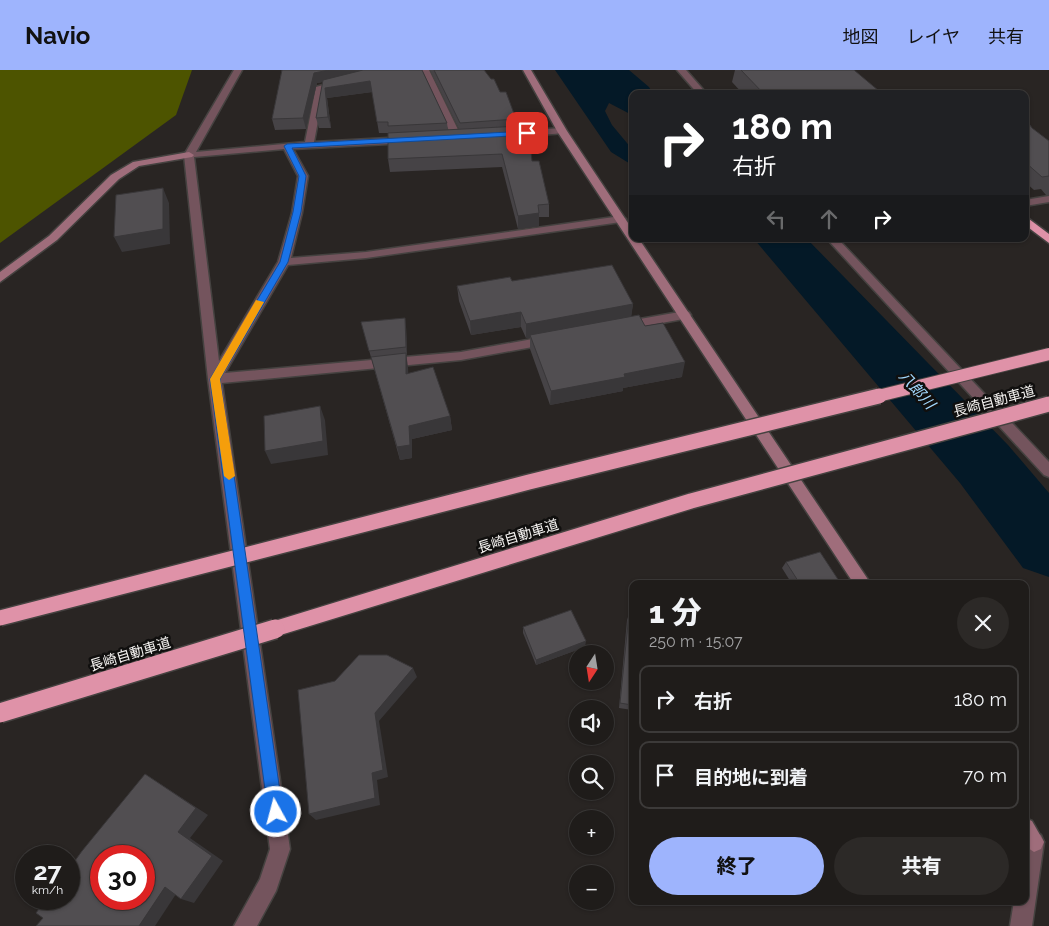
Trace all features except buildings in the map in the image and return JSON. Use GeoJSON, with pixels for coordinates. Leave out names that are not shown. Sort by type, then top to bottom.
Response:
{"type":"FeatureCollection","features":[{"type":"Feature","properties":{"kind":"highway"},"geometry":{"type":"LineString","coordinates":[[1029,222],[1049,240]]}},
{"type":"Feature","properties":{"kind":"highway"},"geometry":{"type":"LineString","coordinates":[[0,618],[529,482],[1049,354]]}},
{"type":"Feature","properties":{"kind":"highway","name":"長崎自動車道"},"geometry":{"type":"LineString","coordinates":[[0,713],[691,501],[1049,404]]}},
{"type":"Feature","properties":{"kind":"street"},"geometry":{"type":"LineString","coordinates":[[238,70],[189,155],[215,379],[280,849],[269,884],[245,926]]}},
{"type":"Feature","properties":{"kind":"street"},"geometry":{"type":"LineString","coordinates":[[425,70],[461,137],[437,139]]}},
{"type":"Feature","properties":{"kind":"street"},"geometry":{"type":"LineString","coordinates":[[527,70],[562,131],[629,232]]}},
{"type":"Feature","properties":{"kind":"street"},"geometry":{"type":"LineString","coordinates":[[681,70],[699,90]]}},
{"type":"Feature","properties":{"kind":"street"},"geometry":{"type":"LineString","coordinates":[[308,146],[320,88],[346,82]]}},
{"type":"Feature","properties":{"kind":"street"},"geometry":{"type":"LineString","coordinates":[[495,135],[562,131]]}},
{"type":"Feature","properties":{"kind":"street"},"geometry":{"type":"LineString","coordinates":[[0,278],[53,238],[116,177],[136,164],[189,155],[287,146],[417,140]]}},
{"type":"Feature","properties":{"kind":"street"},"geometry":{"type":"LineString","coordinates":[[215,379],[284,262],[297,212],[303,176],[287,146]]}},
{"type":"Feature","properties":{"kind":"street"},"geometry":{"type":"LineString","coordinates":[[1029,202],[1049,199]]}},
{"type":"Feature","properties":{"kind":"street"},"geometry":{"type":"LineString","coordinates":[[284,262],[366,255],[621,219]]}},
{"type":"Feature","properties":{"kind":"street"},"geometry":{"type":"LineString","coordinates":[[636,242],[860,580]]}},
{"type":"Feature","properties":{"kind":"street"},"geometry":{"type":"LineString","coordinates":[[835,242],[1049,471]]}},
{"type":"Feature","properties":{"kind":"street"},"geometry":{"type":"LineString","coordinates":[[607,329],[685,315]]}},
{"type":"Feature","properties":{"kind":"street"},"geometry":{"type":"LineString","coordinates":[[215,379],[461,356],[558,338]]}},
{"type":"Feature","properties":{"kind":"street"},"geometry":{"type":"LineString","coordinates":[[1029,848],[1030,835]]}},
{"type":"Feature","properties":{"kind":"street"},"geometry":{"type":"LineString","coordinates":[[1021,926],[1024,905]]}},
{"type":"Feature","properties":{"kind":"green space"},"geometry":{"type":"Polygon","coordinates":[[[0,70],[192,70],[176,115],[0,243],[0,70]]]}},
{"type":"Feature","properties":{"kind":"water"},"geometry":{"type":"Polygon","coordinates":[[[555,70],[629,70],[649,87],[651,90],[629,90],[629,113],[609,103],[605,111],[612,125],[629,145],[629,163],[611,152],[555,70]]]}},
{"type":"Feature","properties":{"kind":"waterway","name":"八郎川"},"geometry":{"type":"LineString","coordinates":[[782,242],[984,464],[1049,546]]}},
{"type":"Feature","properties":{"kind":"slow traffic"},"geometry":{"type":"LineString","coordinates":[[229,476],[215,379],[260,302]]}},
{"type":"Feature","properties":{"kind":"route"},"geometry":{"type":"LineString","coordinates":[[276,812],[215,379],[284,262],[297,212],[303,176],[287,146],[527,133]]}}]}
